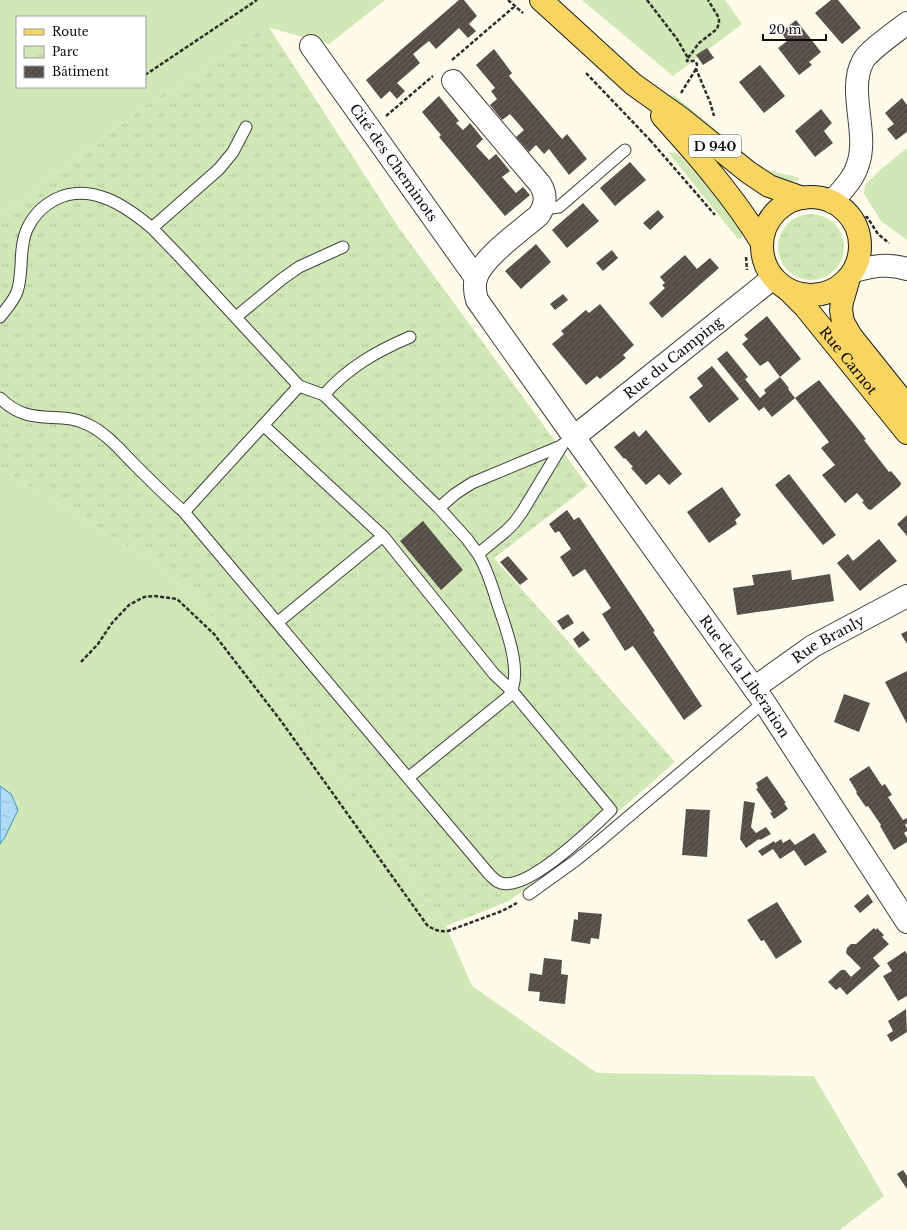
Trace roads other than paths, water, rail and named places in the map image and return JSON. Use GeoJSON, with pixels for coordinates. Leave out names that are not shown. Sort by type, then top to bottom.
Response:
{"type":"FeatureCollection","features":[{"type":"Feature","properties":{"kind":"main road","name":"D 940"},"geometry":{"type":"LineString","coordinates":[[541,0],[633,84],[731,196],[762,243]]}},
{"type":"Feature","properties":{"kind":"main road","name":"D 940"},"geometry":{"type":"LineString","coordinates":[[633,84],[686,122],[758,180],[780,190],[804,198]]}},
{"type":"Feature","properties":{"kind":"main road"},"geometry":{"type":"LineString","coordinates":[[804,198],[818,198],[832,202],[845,211],[854,222],[859,237],[860,247],[858,262],[851,274],[837,288],[823,294],[808,296],[780,284],[765,264],[763,256],[762,243],[765,228],[770,219],[776,211],[789,202],[804,198]]}},
{"type":"Feature","properties":{"kind":"main road","name":"Rue Carnot"},"geometry":{"type":"LineString","coordinates":[[851,274],[844,294],[841,310],[842,322],[907,406]]}},
{"type":"Feature","properties":{"kind":"main road","name":"Rue Carnot"},"geometry":{"type":"LineString","coordinates":[[780,284],[805,307],[907,434]]}},
{"type":"Feature","properties":{"kind":"street"},"geometry":{"type":"LineString","coordinates":[[832,202],[857,169],[860,159],[861,147],[857,85],[860,67],[865,57],[907,23]]}},
{"type":"Feature","properties":{"kind":"street","name":"Cité des Cheminots"},"geometry":{"type":"LineString","coordinates":[[311,46],[476,278]]}},
{"type":"Feature","properties":{"kind":"street"},"geometry":{"type":"LineString","coordinates":[[453,81],[540,184],[545,196],[543,209],[539,215],[493,254],[487,261],[476,278],[475,292],[481,306],[568,441]]}},
{"type":"Feature","properties":{"kind":"street"},"geometry":{"type":"LineString","coordinates":[[851,274],[885,265],[907,269]]}},
{"type":"Feature","properties":{"kind":"street","name":"Rue du Camping"},"geometry":{"type":"LineString","coordinates":[[568,441],[780,284]]}},
{"type":"Feature","properties":{"kind":"street","name":"Rue de la Libération"},"geometry":{"type":"LineString","coordinates":[[568,441],[759,695],[905,913]]}},
{"type":"Feature","properties":{"kind":"street","name":"Rue Branly"},"geometry":{"type":"LineString","coordinates":[[759,695],[813,646],[907,596]]}},
{"type":"Feature","properties":{"kind":"lane"},"geometry":{"type":"LineString","coordinates":[[152,228],[219,169],[233,152],[246,127]]}},
{"type":"Feature","properties":{"kind":"lane"},"geometry":{"type":"LineString","coordinates":[[543,209],[559,206],[625,150]]}},
{"type":"Feature","properties":{"kind":"lane"},"geometry":{"type":"LineString","coordinates":[[0,317],[11,303],[17,291],[22,249],[27,229],[33,219],[50,202],[72,193],[83,192],[95,194],[118,204],[152,228],[182,258],[299,386],[324,395],[439,508],[467,539],[485,564],[509,636],[514,667],[512,691],[508,697],[408,778]]}},
{"type":"Feature","properties":{"kind":"lane"},"geometry":{"type":"LineString","coordinates":[[236,317],[295,270],[343,247]]}},
{"type":"Feature","properties":{"kind":"lane"},"geometry":{"type":"LineString","coordinates":[[324,395],[334,384],[353,368],[378,352],[410,337]]}},
{"type":"Feature","properties":{"kind":"lane"},"geometry":{"type":"LineString","coordinates":[[184,512],[299,386]]}},
{"type":"Feature","properties":{"kind":"lane"},"geometry":{"type":"LineString","coordinates":[[0,398],[6,405],[24,414],[44,418],[81,421],[98,430],[184,512],[496,881],[502,884],[518,882],[540,870],[567,850],[611,810],[512,691],[494,674],[383,536],[263,425]]}},
{"type":"Feature","properties":{"kind":"lane"},"geometry":{"type":"LineString","coordinates":[[439,508],[459,491],[472,483],[568,441]]}},
{"type":"Feature","properties":{"kind":"lane"},"geometry":{"type":"LineString","coordinates":[[478,554],[506,532],[522,512],[568,441]]}},
{"type":"Feature","properties":{"kind":"lane"},"geometry":{"type":"LineString","coordinates":[[278,622],[383,536]]}},
{"type":"Feature","properties":{"kind":"lane"},"geometry":{"type":"LineString","coordinates":[[529,894],[590,849],[759,695]]}},
{"type":"Feature","properties":{"kind":"water"},"geometry":{"type":"Polygon","coordinates":[[[0,786],[11,794],[18,810],[0,844],[0,786]]]}}]}
